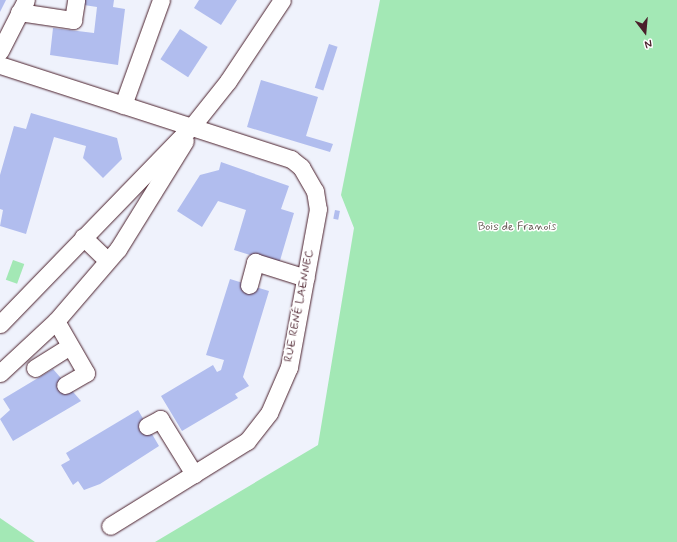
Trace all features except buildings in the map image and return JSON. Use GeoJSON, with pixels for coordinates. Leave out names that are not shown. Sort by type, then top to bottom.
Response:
{"type":"FeatureCollection","features":[{"type":"Feature","properties":{"kind":"street"},"geometry":{"type":"LineString","coordinates":[[0,50],[23,6],[73,20],[76,0]]}},
{"type":"Feature","properties":{"kind":"street"},"geometry":{"type":"LineString","coordinates":[[123,105],[161,0]]}},
{"type":"Feature","properties":{"kind":"street"},"geometry":{"type":"LineString","coordinates":[[0,324],[193,125],[228,81],[282,0]]}},
{"type":"Feature","properties":{"kind":"street","name":"RUE RENÉ LAENNEC"},"geometry":{"type":"LineString","coordinates":[[0,65],[123,105],[193,125],[291,159],[309,178],[318,209],[289,367],[269,413],[247,441],[110,526]]}},
{"type":"Feature","properties":{"kind":"street"},"geometry":{"type":"LineString","coordinates":[[0,373],[56,321],[107,260],[170,170],[193,125]]}},
{"type":"Feature","properties":{"kind":"street"},"geometry":{"type":"LineString","coordinates":[[83,237],[107,260]]}},
{"type":"Feature","properties":{"kind":"street"},"geometry":{"type":"LineString","coordinates":[[249,285],[255,262],[306,278]]}},
{"type":"Feature","properties":{"kind":"street"},"geometry":{"type":"LineString","coordinates":[[56,321],[86,373],[65,385]]}},
{"type":"Feature","properties":{"kind":"street"},"geometry":{"type":"LineString","coordinates":[[35,368],[70,346]]}},
{"type":"Feature","properties":{"kind":"street"},"geometry":{"type":"LineString","coordinates":[[147,426],[160,419],[194,474]]}},
{"type":"Feature","properties":{"kind":"green space","name":"Bois de Franois"},"geometry":{"type":"Polygon","coordinates":[[[380,0],[677,0],[677,542],[155,542],[318,445],[354,228],[341,195],[380,0]]]}},
{"type":"Feature","properties":{"kind":"green space"},"geometry":{"type":"Polygon","coordinates":[[[13,260],[24,264],[17,284],[6,280],[13,260]]]}},
{"type":"Feature","properties":{"kind":"green space"},"geometry":{"type":"Polygon","coordinates":[[[0,518],[35,542],[0,542],[0,518]]]}}]}
